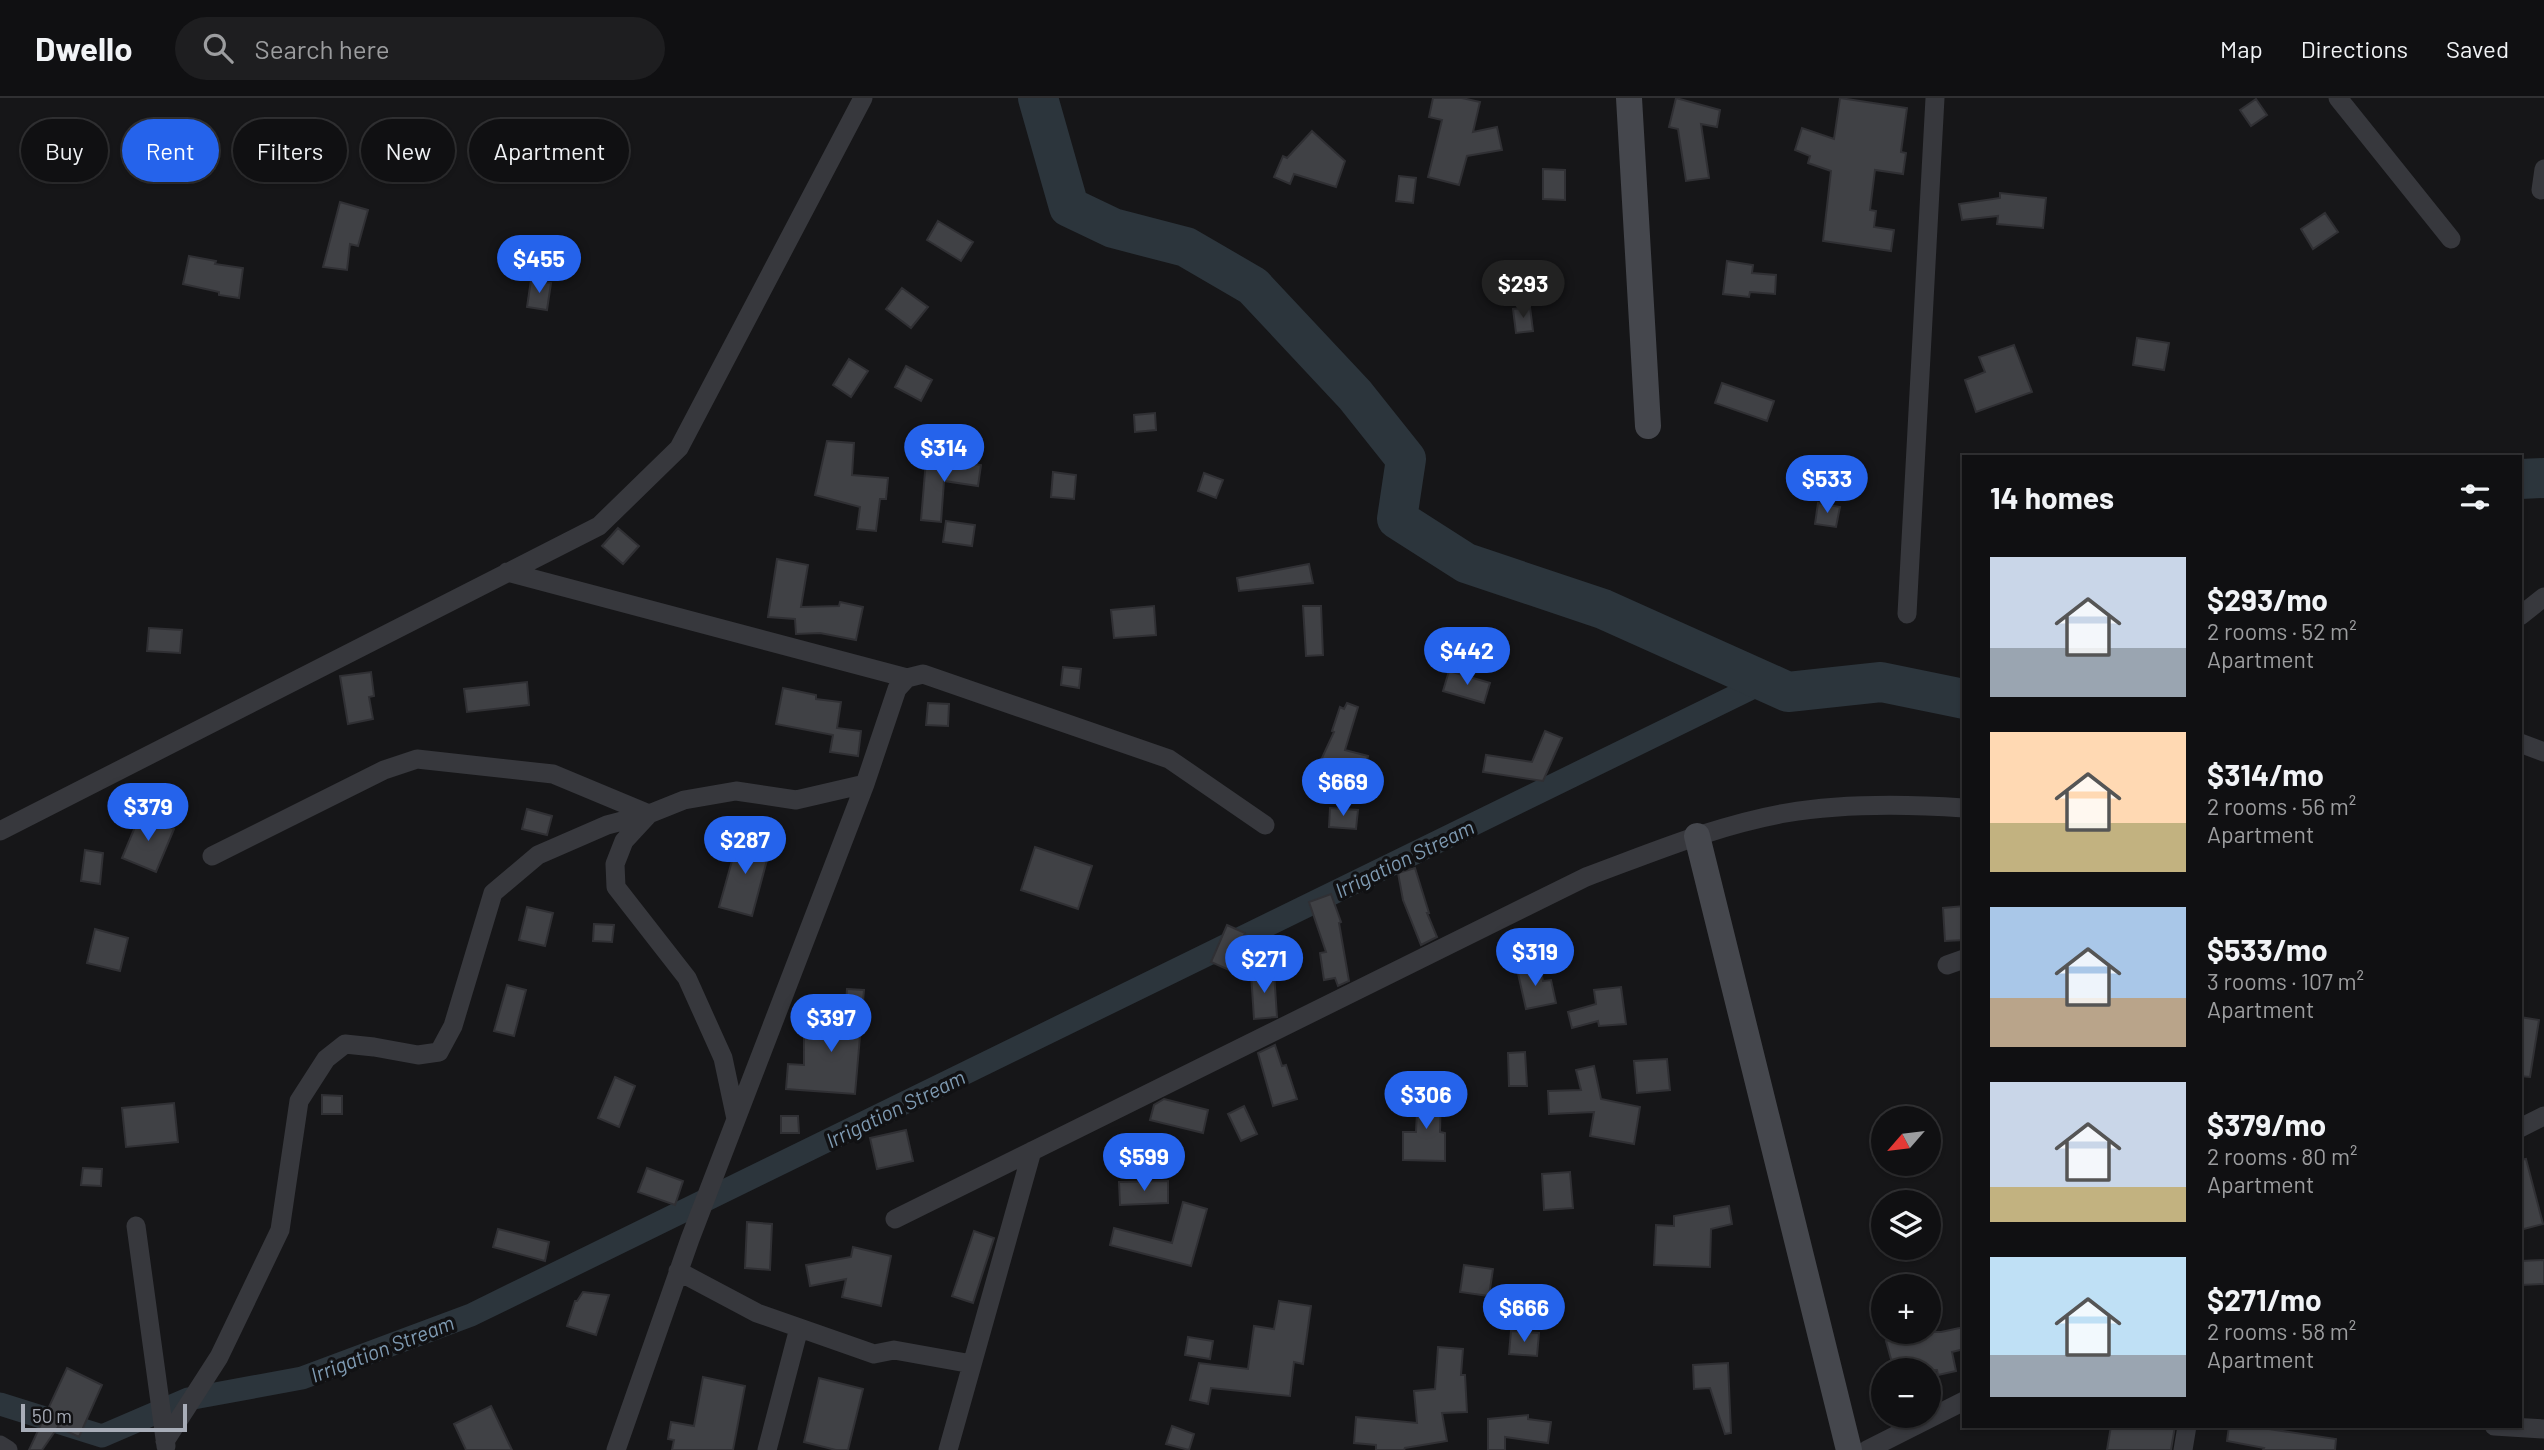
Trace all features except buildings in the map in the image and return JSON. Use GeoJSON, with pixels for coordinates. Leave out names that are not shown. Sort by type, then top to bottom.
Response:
{"type":"FeatureCollection","features":[{"type":"Feature","properties":{"kind":"street"},"geometry":{"type":"LineString","coordinates":[[0,831],[599,526],[679,448],[863,98]]}},
{"type":"Feature","properties":{"kind":"street"},"geometry":{"type":"LineString","coordinates":[[1629,98],[1648,426]]}},
{"type":"Feature","properties":{"kind":"street"},"geometry":{"type":"LineString","coordinates":[[1907,614],[1935,98]]}},
{"type":"Feature","properties":{"kind":"street"},"geometry":{"type":"LineString","coordinates":[[2338,98],[2451,239]]}},
{"type":"Feature","properties":{"kind":"street"},"geometry":{"type":"LineString","coordinates":[[2541,190],[2544,169]]}},
{"type":"Feature","properties":{"kind":"street"},"geometry":{"type":"LineString","coordinates":[[507,572],[908,678],[923,674],[1169,758],[1265,825]]}},
{"type":"Feature","properties":{"kind":"street"},"geometry":{"type":"LineString","coordinates":[[2522,614],[2544,597]]}},
{"type":"Feature","properties":{"kind":"street"},"geometry":{"type":"LineString","coordinates":[[616,1450],[678,1271],[865,783],[897,689],[908,678]]}},
{"type":"Feature","properties":{"kind":"street"},"geometry":{"type":"LineString","coordinates":[[2522,744],[2544,752]]}},
{"type":"Feature","properties":{"kind":"street"},"geometry":{"type":"LineString","coordinates":[[212,856],[384,770],[417,759],[553,774],[649,814]]}},
{"type":"Feature","properties":{"kind":"street"},"geometry":{"type":"LineString","coordinates":[[166,1446],[219,1357],[280,1230],[299,1101],[326,1059],[345,1044],[418,1055],[439,1052],[453,1026],[494,893],[538,855],[607,825],[649,814],[684,800],[736,791],[796,800],[865,783]]}},
{"type":"Feature","properties":{"kind":"street"},"geometry":{"type":"LineString","coordinates":[[895,1219],[1586,877],[1697,836],[1786,813],[1895,804],[1962,808]]}},
{"type":"Feature","properties":{"kind":"street"},"geometry":{"type":"LineString","coordinates":[[649,814],[624,841],[615,864],[616,887],[687,978],[723,1058],[736,1119]]}},
{"type":"Feature","properties":{"kind":"street"},"geometry":{"type":"LineString","coordinates":[[1697,836],[1849,1450]]}},
{"type":"Feature","properties":{"kind":"street"},"geometry":{"type":"LineString","coordinates":[[2522,1127],[2544,1116]]}},
{"type":"Feature","properties":{"kind":"street"},"geometry":{"type":"LineString","coordinates":[[948,1450],[1032,1152]]}},
{"type":"Feature","properties":{"kind":"street"},"geometry":{"type":"LineString","coordinates":[[136,1226],[166,1446]]}},
{"type":"Feature","properties":{"kind":"street"},"geometry":{"type":"LineString","coordinates":[[678,1271],[757,1313],[874,1353],[894,1350],[972,1364]]}},
{"type":"Feature","properties":{"kind":"street"},"geometry":{"type":"LineString","coordinates":[[766,1450],[799,1328]]}},
{"type":"Feature","properties":{"kind":"street"},"geometry":{"type":"LineString","coordinates":[[1867,1450],[1962,1402]]}},
{"type":"Feature","properties":{"kind":"street"},"geometry":{"type":"LineString","coordinates":[[2183,1450],[2188,1428]]}},
{"type":"Feature","properties":{"kind":"street"},"geometry":{"type":"LineString","coordinates":[[2522,1428],[2544,1429]]}},
{"type":"Feature","properties":{"kind":"street"},"geometry":{"type":"LineString","coordinates":[[0,1445],[8,1450]]}},
{"type":"Feature","properties":{"kind":"waterway"},"geometry":{"type":"LineString","coordinates":[[1038,98],[1069,207],[1113,228],[1186,247],[1253,286],[1355,395],[1406,459],[1397,519],[1466,563],[1603,609],[1788,692],[1881,682],[1962,699]]}},
{"type":"Feature","properties":{"kind":"waterway"},"geometry":{"type":"LineString","coordinates":[[2522,479],[2544,478]]}},
{"type":"Feature","properties":{"kind":"waterway","name":"Irrigation Stream"},"geometry":{"type":"LineString","coordinates":[[0,1404],[102,1436],[188,1399],[302,1378],[471,1315],[1764,682]]}}]}
